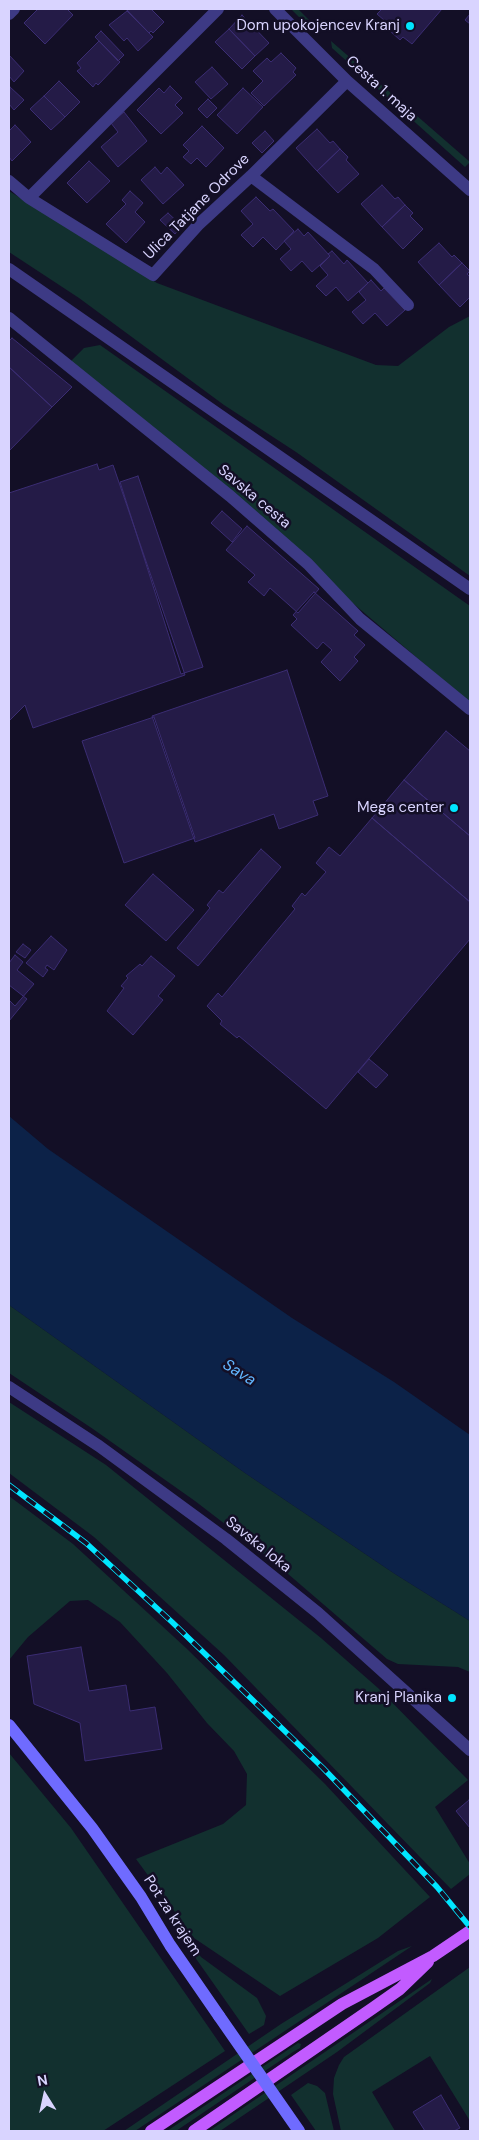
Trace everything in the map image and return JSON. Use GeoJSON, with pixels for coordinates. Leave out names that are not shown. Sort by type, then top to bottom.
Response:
{"type":"FeatureCollection","features":[{"type":"Feature","properties":{"kind":"main road"},"geometry":{"type":"LineString","coordinates":[[151,2131],[342,2004],[433,1956],[470,1931]]}},
{"type":"Feature","properties":{"kind":"main road"},"geometry":{"type":"LineString","coordinates":[[194,2131],[400,1989],[433,1956]]}},
{"type":"Feature","properties":{"kind":"street"},"geometry":{"type":"LineString","coordinates":[[9,14],[14,9]]}},
{"type":"Feature","properties":{"kind":"street"},"geometry":{"type":"LineString","coordinates":[[29,198],[218,9]]}},
{"type":"Feature","properties":{"kind":"street","name":"Cesta 1. maja"},"geometry":{"type":"LineString","coordinates":[[275,9],[347,81],[470,190]]}},
{"type":"Feature","properties":{"kind":"street","name":"Ulica Tatjane Odrove"},"geometry":{"type":"LineString","coordinates":[[9,182],[29,198],[153,275],[198,224],[251,176],[347,81]]}},
{"type":"Feature","properties":{"kind":"street"},"geometry":{"type":"LineString","coordinates":[[251,176],[374,269],[408,305]]}},
{"type":"Feature","properties":{"kind":"street"},"geometry":{"type":"LineString","coordinates":[[9,269],[470,589]]}},
{"type":"Feature","properties":{"kind":"street","name":"Savska cesta"},"geometry":{"type":"LineString","coordinates":[[9,318],[230,496],[308,564],[360,619],[470,709]]}},
{"type":"Feature","properties":{"kind":"street","name":"Savska loka"},"geometry":{"type":"LineString","coordinates":[[9,1387],[99,1446],[226,1539],[318,1614],[470,1750]]}},
{"type":"Feature","properties":{"kind":"street","name":"Pot za krajem"},"geometry":{"type":"LineString","coordinates":[[9,1725],[92,1828],[141,1897],[170,1945],[299,2131]]}},
{"type":"Feature","properties":{"kind":"green space"},"geometry":{"type":"Polygon","coordinates":[[[291,9],[298,9],[314,25],[304,22],[291,9]]]}},
{"type":"Feature","properties":{"kind":"green space"},"geometry":{"type":"Polygon","coordinates":[[[331,41],[470,162],[465,167],[332,48],[331,41]]]}},
{"type":"Feature","properties":{"kind":"green space"},"geometry":{"type":"Polygon","coordinates":[[[9,191],[157,283],[376,365],[398,366],[449,327],[470,316],[470,576],[296,452],[224,405],[79,298],[9,252],[9,191]]]}},
{"type":"Feature","properties":{"kind":"green space"},"geometry":{"type":"Polygon","coordinates":[[[100,345],[470,606],[470,703],[70,362],[84,348],[100,345]]]}},
{"type":"Feature","properties":{"kind":"green space"},"geometry":{"type":"Polygon","coordinates":[[[9,1305],[245,1473],[395,1574],[470,1621],[470,1672],[458,1667],[398,1664],[387,1659],[273,1561],[195,1501],[9,1373],[9,1305]]]}},
{"type":"Feature","properties":{"kind":"green space"},"geometry":{"type":"Polygon","coordinates":[[[9,1402],[106,1465],[321,1638],[378,1688],[468,1780],[435,1807],[470,1864],[470,1874],[451,1889],[224,1655],[94,1537],[9,1473],[9,1402]]]}},
{"type":"Feature","properties":{"kind":"green space"},"geometry":{"type":"Polygon","coordinates":[[[9,1496],[73,1544],[186,1648],[325,1784],[430,1897],[378,1938],[280,1996],[194,1938],[136,1859],[223,1824],[246,1805],[247,1774],[234,1751],[207,1723],[167,1673],[120,1622],[88,1600],[70,1601],[28,1637],[9,1660],[9,1496]]]}},
{"type":"Feature","properties":{"kind":"green space"},"geometry":{"type":"Polygon","coordinates":[[[9,1753],[71,1828],[225,2051],[103,2131],[9,2131],[9,1753]]]}},
{"type":"Feature","properties":{"kind":"green space"},"geometry":{"type":"Polygon","coordinates":[[[185,1943],[191,1943],[201,1957],[257,1998],[266,2016],[264,2025],[249,2034],[185,1943]]]}},
{"type":"Feature","properties":{"kind":"green space"},"geometry":{"type":"Polygon","coordinates":[[[412,1946],[135,2131],[124,2131],[281,2024],[398,1951],[412,1946]]]}},
{"type":"Feature","properties":{"kind":"green space"},"geometry":{"type":"Polygon","coordinates":[[[470,1967],[470,2121],[430,2056],[372,2092],[395,2131],[341,2131],[333,2094],[334,2078],[344,2057],[470,1967]]]}},
{"type":"Feature","properties":{"kind":"green space"},"geometry":{"type":"Polygon","coordinates":[[[432,1979],[430,1983],[337,2052],[220,2131],[209,2131],[432,1979]]]}},
{"type":"Feature","properties":{"kind":"green space"},"geometry":{"type":"Polygon","coordinates":[[[298,2043],[301,2044],[300,2048],[176,2131],[167,2131],[298,2043]]]}},
{"type":"Feature","properties":{"kind":"green space"},"geometry":{"type":"Polygon","coordinates":[[[308,2083],[317,2086],[325,2093],[334,2131],[316,2131],[291,2095],[308,2083]]]}},
{"type":"Feature","properties":{"kind":"water","name":"Sava"},"geometry":{"type":"Polygon","coordinates":[[[9,1116],[48,1149],[292,1318],[394,1382],[470,1435],[470,1621],[395,1574],[245,1473],[9,1305],[9,1116]]]}},
{"type":"Feature","properties":{"kind":"building"},"geometry":{"type":"Polygon","coordinates":[[[38,9],[67,9],[73,15],[45,44],[24,23],[38,9]]]}},
{"type":"Feature","properties":{"kind":"building"},"geometry":{"type":"Polygon","coordinates":[[[126,9],[151,9],[164,22],[153,33],[151,31],[149,33],[126,9]]]}},
{"type":"Feature","properties":{"kind":"building","name":"Dom upokojencev Kranj"},"geometry":{"type":"Polygon","coordinates":[[[382,9],[442,9],[412,44],[403,37],[400,40],[389,30],[392,27],[377,14],[382,9]]]}},
{"type":"Feature","properties":{"kind":"building"},"geometry":{"type":"Polygon","coordinates":[[[127,11],[153,37],[138,51],[127,38],[124,41],[109,25],[127,11]]]}},
{"type":"Feature","properties":{"kind":"building"},"geometry":{"type":"Polygon","coordinates":[[[470,14],[470,24],[465,20],[470,14]]]}},
{"type":"Feature","properties":{"kind":"building"},"geometry":{"type":"Polygon","coordinates":[[[242,15],[269,43],[255,56],[229,29],[242,15]]]}},
{"type":"Feature","properties":{"kind":"building"},"geometry":{"type":"Polygon","coordinates":[[[229,29],[255,56],[242,69],[215,42],[229,29]]]}},
{"type":"Feature","properties":{"kind":"building"},"geometry":{"type":"Polygon","coordinates":[[[101,31],[124,55],[118,61],[95,37],[101,31]]]}},
{"type":"Feature","properties":{"kind":"building"},"geometry":{"type":"Polygon","coordinates":[[[99,41],[120,62],[98,85],[96,83],[93,87],[77,71],[81,68],[77,63],[99,41]]]}},
{"type":"Feature","properties":{"kind":"building"},"geometry":{"type":"Polygon","coordinates":[[[281,53],[296,68],[293,72],[296,75],[264,106],[251,93],[263,81],[253,71],[267,58],[271,62],[281,53]]]}},
{"type":"Feature","properties":{"kind":"building"},"geometry":{"type":"Polygon","coordinates":[[[9,55],[24,71],[14,82],[9,76],[9,55]]]}},
{"type":"Feature","properties":{"kind":"building"},"geometry":{"type":"Polygon","coordinates":[[[212,67],[228,84],[211,99],[195,82],[212,67]]]}},
{"type":"Feature","properties":{"kind":"building"},"geometry":{"type":"Polygon","coordinates":[[[59,81],[80,102],[65,117],[44,96],[59,81]]]}},
{"type":"Feature","properties":{"kind":"building"},"geometry":{"type":"Polygon","coordinates":[[[170,86],[182,98],[175,105],[183,113],[161,134],[137,110],[159,88],[164,93],[170,86]]]}},
{"type":"Feature","properties":{"kind":"building"},"geometry":{"type":"Polygon","coordinates":[[[10,87],[24,100],[14,110],[9,104],[10,87]]]}},
{"type":"Feature","properties":{"kind":"building"},"geometry":{"type":"Polygon","coordinates":[[[243,88],[263,107],[237,134],[217,115],[243,88]]]}},
{"type":"Feature","properties":{"kind":"building"},"geometry":{"type":"Polygon","coordinates":[[[44,96],[65,117],[51,130],[30,109],[44,96]]]}},
{"type":"Feature","properties":{"kind":"building"},"geometry":{"type":"Polygon","coordinates":[[[208,99],[217,108],[207,118],[198,109],[208,99]]]}},
{"type":"Feature","properties":{"kind":"building"},"geometry":{"type":"Polygon","coordinates":[[[124,112],[147,141],[118,167],[101,147],[118,132],[111,123],[124,112]]]}},
{"type":"Feature","properties":{"kind":"building"},"geometry":{"type":"Polygon","coordinates":[[[15,125],[31,142],[12,161],[9,157],[9,131],[15,125]]]}},
{"type":"Feature","properties":{"kind":"building"},"geometry":{"type":"Polygon","coordinates":[[[202,126],[224,148],[206,167],[197,158],[191,164],[183,157],[189,151],[183,145],[202,126]]]}},
{"type":"Feature","properties":{"kind":"building"},"geometry":{"type":"Polygon","coordinates":[[[317,129],[330,143],[333,141],[340,149],[317,171],[296,148],[317,129]]]}},
{"type":"Feature","properties":{"kind":"building"},"geometry":{"type":"Polygon","coordinates":[[[265,131],[274,141],[262,153],[252,143],[265,131]]]}},
{"type":"Feature","properties":{"kind":"building"},"geometry":{"type":"Polygon","coordinates":[[[340,149],[348,157],[346,160],[359,174],[338,193],[317,171],[340,149]]]}},
{"type":"Feature","properties":{"kind":"building"},"geometry":{"type":"Polygon","coordinates":[[[89,161],[110,181],[87,203],[67,183],[89,161]]]}},
{"type":"Feature","properties":{"kind":"building"},"geometry":{"type":"Polygon","coordinates":[[[155,167],[161,174],[167,167],[184,185],[163,204],[141,180],[155,167]]]}},
{"type":"Feature","properties":{"kind":"building"},"geometry":{"type":"Polygon","coordinates":[[[382,185],[395,199],[398,197],[405,205],[382,227],[361,204],[382,185]]]}},
{"type":"Feature","properties":{"kind":"building"},"geometry":{"type":"Polygon","coordinates":[[[130,191],[143,203],[135,212],[145,222],[126,243],[106,224],[126,204],[122,200],[130,191]]]}},
{"type":"Feature","properties":{"kind":"building"},"geometry":{"type":"Polygon","coordinates":[[[256,197],[270,211],[273,209],[294,231],[276,250],[263,237],[253,247],[241,235],[253,224],[241,211],[256,197]]]}},
{"type":"Feature","properties":{"kind":"building"},"geometry":{"type":"Polygon","coordinates":[[[405,205],[413,213],[410,216],[423,229],[403,249],[382,227],[405,205]]]}},
{"type":"Feature","properties":{"kind":"building"},"geometry":{"type":"Polygon","coordinates":[[[168,213],[182,226],[175,234],[160,220],[168,213]]]}},
{"type":"Feature","properties":{"kind":"building"},"geometry":{"type":"Polygon","coordinates":[[[298,229],[304,236],[308,232],[330,256],[312,272],[302,261],[291,271],[280,259],[291,249],[284,241],[298,229]]]}},
{"type":"Feature","properties":{"kind":"building"},"geometry":{"type":"Polygon","coordinates":[[[439,243],[452,257],[454,255],[462,263],[439,285],[418,262],[439,243]]]}},
{"type":"Feature","properties":{"kind":"building"},"geometry":{"type":"Polygon","coordinates":[[[332,251],[344,264],[347,260],[368,283],[348,301],[336,287],[326,296],[316,286],[328,275],[320,266],[330,256],[328,254],[332,251]]]}},
{"type":"Feature","properties":{"kind":"building"},"geometry":{"type":"Polygon","coordinates":[[[462,263],[470,271],[467,274],[470,277],[470,297],[460,307],[439,285],[462,263]]]}},
{"type":"Feature","properties":{"kind":"building"},"geometry":{"type":"Polygon","coordinates":[[[371,280],[381,291],[384,288],[405,310],[387,326],[375,313],[363,324],[352,312],[366,300],[359,292],[371,280]]]}},
{"type":"Feature","properties":{"kind":"building"},"geometry":{"type":"Polygon","coordinates":[[[12,338],[72,387],[52,407],[9,367],[9,341],[12,338]]]}},
{"type":"Feature","properties":{"kind":"building"},"geometry":{"type":"Polygon","coordinates":[[[9,367],[52,407],[9,451],[9,367]]]}},
{"type":"Feature","properties":{"kind":"building"},"geometry":{"type":"Polygon","coordinates":[[[97,464],[99,470],[113,465],[185,675],[33,728],[25,705],[9,721],[9,493],[97,464]]]}},
{"type":"Feature","properties":{"kind":"building"},"geometry":{"type":"Polygon","coordinates":[[[138,476],[203,667],[181,674],[120,482],[138,476]]]}},
{"type":"Feature","properties":{"kind":"building"},"geometry":{"type":"Polygon","coordinates":[[[222,511],[242,529],[232,542],[211,523],[222,511]]]}},
{"type":"Feature","properties":{"kind":"building"},"geometry":{"type":"Polygon","coordinates":[[[247,526],[319,589],[298,613],[270,588],[264,596],[248,582],[255,575],[226,550],[247,526]]]}},
{"type":"Feature","properties":{"kind":"building"},"geometry":{"type":"Polygon","coordinates":[[[314,592],[358,631],[354,635],[365,645],[354,657],[358,661],[340,681],[321,662],[332,650],[323,642],[317,649],[291,625],[297,619],[293,615],[314,592]]]}},
{"type":"Feature","properties":{"kind":"building"},"geometry":{"type":"Polygon","coordinates":[[[287,670],[328,796],[313,801],[318,815],[279,829],[274,814],[195,842],[152,716],[287,670]]]}},
{"type":"Feature","properties":{"kind":"building"},"geometry":{"type":"Polygon","coordinates":[[[154,717],[195,838],[124,863],[82,741],[154,717]]]}},
{"type":"Feature","properties":{"kind":"building","name":"Mega center"},"geometry":{"type":"Polygon","coordinates":[[[446,731],[470,751],[470,836],[404,780],[446,731]]]}},
{"type":"Feature","properties":{"kind":"building"},"geometry":{"type":"Polygon","coordinates":[[[404,780],[470,836],[470,902],[372,818],[404,780]]]}},
{"type":"Feature","properties":{"kind":"building"},"geometry":{"type":"Polygon","coordinates":[[[372,818],[470,902],[470,939],[326,1109],[239,1036],[237,1038],[220,1024],[222,1021],[207,1006],[218,993],[222,997],[295,909],[292,906],[302,893],[305,896],[326,872],[316,863],[329,847],[340,856],[372,818]]]}},
{"type":"Feature","properties":{"kind":"building"},"geometry":{"type":"Polygon","coordinates":[[[261,849],[281,867],[198,966],[177,948],[210,908],[207,905],[219,890],[223,893],[261,849]]]}},
{"type":"Feature","properties":{"kind":"building"},"geometry":{"type":"Polygon","coordinates":[[[153,874],[194,910],[166,941],[125,905],[153,874]]]}},
{"type":"Feature","properties":{"kind":"building"},"geometry":{"type":"Polygon","coordinates":[[[51,936],[67,950],[54,970],[47,965],[45,968],[48,970],[43,977],[26,963],[51,936]]]}},
{"type":"Feature","properties":{"kind":"building"},"geometry":{"type":"Polygon","coordinates":[[[23,944],[31,950],[25,958],[16,952],[23,944]]]}},
{"type":"Feature","properties":{"kind":"building"},"geometry":{"type":"Polygon","coordinates":[[[15,955],[23,962],[17,970],[34,984],[15,1006],[9,1000],[9,963],[15,955]]]}},
{"type":"Feature","properties":{"kind":"building"},"geometry":{"type":"Polygon","coordinates":[[[151,956],[175,976],[158,996],[163,1000],[133,1035],[107,1011],[124,988],[121,986],[128,978],[126,976],[140,964],[142,966],[151,956]]]}},
{"type":"Feature","properties":{"kind":"building"},"geometry":{"type":"Polygon","coordinates":[[[9,985],[27,999],[9,1021],[9,985]]]}},
{"type":"Feature","properties":{"kind":"building"},"geometry":{"type":"Polygon","coordinates":[[[369,1059],[388,1075],[376,1088],[358,1072],[369,1059]]]}},
{"type":"Feature","properties":{"kind":"building"},"geometry":{"type":"Polygon","coordinates":[[[81,1647],[89,1691],[126,1685],[130,1711],[155,1707],[162,1749],[85,1761],[80,1723],[34,1704],[27,1656],[81,1647]]]}},
{"type":"Feature","properties":{"kind":"building"},"geometry":{"type":"Polygon","coordinates":[[[470,1801],[470,1828],[456,1811],[470,1801]]]}},
{"type":"Feature","properties":{"kind":"building"},"geometry":{"type":"Polygon","coordinates":[[[441,2095],[460,2128],[454,2131],[425,2131],[413,2112],[441,2095]]]}},
{"type":"Feature","properties":{"kind":"railway"},"geometry":{"type":"LineString","coordinates":[[9,1485],[86,1543],[172,1622],[323,1768],[437,1887],[470,1927]]}},
{"type":"Feature","properties":{"kind":"place","name":"Dom upokojencev Kranj"},"geometry":{"type":"Point","coordinates":[410,26]}},
{"type":"Feature","properties":{"kind":"place","name":"Mega center"},"geometry":{"type":"Point","coordinates":[454,808]}},
{"type":"Feature","properties":{"kind":"place","name":"Kranj Planika"},"geometry":{"type":"Point","coordinates":[452,1698]}}]}
